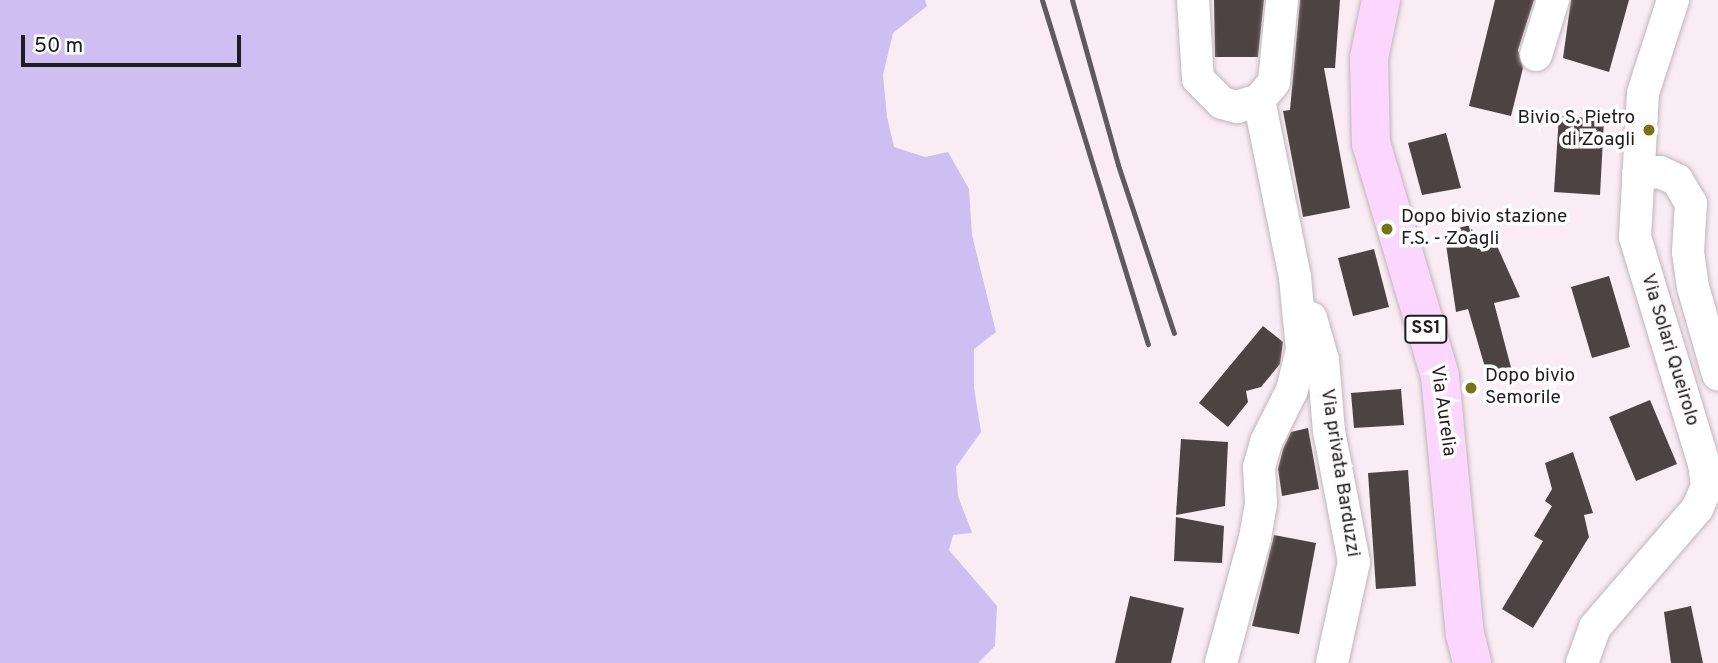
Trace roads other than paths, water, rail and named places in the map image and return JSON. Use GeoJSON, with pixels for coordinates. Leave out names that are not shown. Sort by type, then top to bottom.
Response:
{"type":"FeatureCollection","features":[{"type":"Feature","properties":{"kind":"main road","name":"Via Aurelia"},"geometry":{"type":"LineString","coordinates":[[1381,0],[1369,58],[1371,143],[1440,376],[1465,634],[1472,663]]}},
{"type":"Feature","properties":{"kind":"street"},"geometry":{"type":"LineString","coordinates":[[1193,0],[1198,79],[1222,103],[1237,107],[1259,100],[1273,82],[1282,0]]}},
{"type":"Feature","properties":{"kind":"street"},"geometry":{"type":"LineString","coordinates":[[1536,55],[1553,0]]}},
{"type":"Feature","properties":{"kind":"street","name":"Via Solari Queirolo"},"geometry":{"type":"LineString","coordinates":[[1582,663],[1595,627],[1697,509],[1707,487],[1704,464],[1634,237],[1643,93],[1673,0]]}},
{"type":"Feature","properties":{"kind":"street","name":"Via privata Barduzzi"},"geometry":{"type":"LineString","coordinates":[[1221,663],[1255,538],[1261,504],[1259,467],[1265,442],[1292,390],[1302,350],[1296,285],[1259,100]]}},
{"type":"Feature","properties":{"kind":"street"},"geometry":{"type":"LineString","coordinates":[[1638,174],[1660,172],[1677,180],[1691,203],[1688,253],[1693,287],[1718,374]]}},
{"type":"Feature","properties":{"kind":"street","name":"Via privata Barduzzi"},"geometry":{"type":"LineString","coordinates":[[1296,285],[1315,327],[1324,360],[1329,431],[1354,562],[1332,663]]}},
{"type":"Feature","properties":{"kind":"railway"},"geometry":{"type":"LineString","coordinates":[[1042,0],[1148,344]]}},
{"type":"Feature","properties":{"kind":"railway"},"geometry":{"type":"LineString","coordinates":[[1072,0],[1118,165],[1174,333]]}},
{"type":"Feature","properties":{"kind":"place","name":"Bivio S. Pietro di Zoagli"},"geometry":{"type":"Point","coordinates":[1649,130]}},
{"type":"Feature","properties":{"kind":"place","name":"Dopo bivio stazione F.S. - Zoagli"},"geometry":{"type":"Point","coordinates":[1387,229]}},
{"type":"Feature","properties":{"kind":"place","name":"Dopo bivio Semorile"},"geometry":{"type":"Point","coordinates":[1471,388]}}]}
